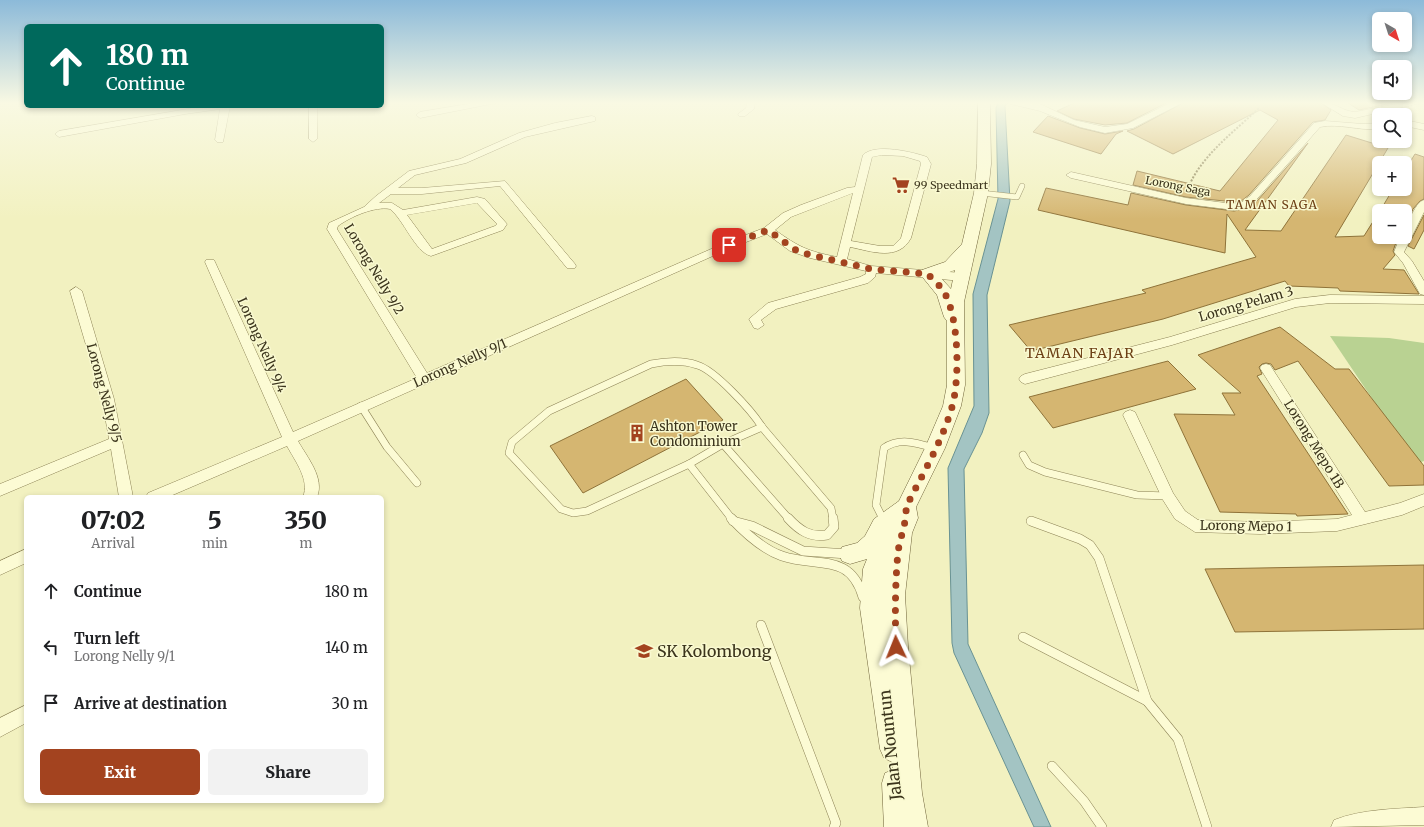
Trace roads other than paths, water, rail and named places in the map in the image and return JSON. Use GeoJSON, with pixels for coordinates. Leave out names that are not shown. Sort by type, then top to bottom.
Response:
{"type":"FeatureCollection","features":[{"type":"Feature","properties":{"kind":"street"},"geometry":{"type":"LineString","coordinates":[[368,209],[388,191],[412,173],[423,169],[463,162],[481,155],[506,142]]}},
{"type":"Feature","properties":{"kind":"street","name":"Jalan Nountun"},"geometry":{"type":"LineString","coordinates":[[898,827],[894,757],[872,608],[874,569],[897,514],[935,448],[952,406],[956,385],[956,302],[981,193],[984,164],[984,142]]}},
{"type":"Feature","properties":{"kind":"street","name":"Lorong Saga"},"geometry":{"type":"LineString","coordinates":[[1071,175],[1186,201],[1234,207],[1244,205],[1253,198],[1303,142]]}},
{"type":"Feature","properties":{"kind":"street"},"geometry":{"type":"LineString","coordinates":[[841,261],[868,155],[878,152],[893,152],[912,154],[924,159],[926,164],[906,238],[902,245],[897,249],[886,250],[846,242]]}},
{"type":"Feature","properties":{"kind":"street"},"geometry":{"type":"LineString","coordinates":[[388,191],[422,191],[502,183],[571,266]]}},
{"type":"Feature","properties":{"kind":"street","name":"Lorong Nelly 9/1"},"geometry":{"type":"LineString","coordinates":[[158,495],[729,245],[768,230],[787,215],[805,207],[850,190],[859,189]]}},
{"type":"Feature","properties":{"kind":"street"},"geometry":{"type":"LineString","coordinates":[[477,200],[482,201],[502,224],[499,228],[431,253],[427,252],[400,214],[477,200]]}},
{"type":"Feature","properties":{"kind":"street"},"geometry":{"type":"LineString","coordinates":[[1424,203],[1401,245],[1399,252],[1407,261],[1424,291]]}},
{"type":"Feature","properties":{"kind":"street","name":"Lorong Nelly 9/2"},"geometry":{"type":"LineString","coordinates":[[400,214],[394,207],[389,205],[368,209],[337,222],[333,225],[332,229],[424,378]]}},
{"type":"Feature","properties":{"kind":"street"},"geometry":{"type":"LineString","coordinates":[[768,230],[794,249],[803,253],[871,269],[962,277]]}},
{"type":"Feature","properties":{"kind":"street"},"geometry":{"type":"LineString","coordinates":[[928,274],[951,266],[969,245]]}},
{"type":"Feature","properties":{"kind":"street","name":"Lorong Nelly 9/4"},"geometry":{"type":"LineString","coordinates":[[210,262],[284,428],[312,480],[313,490],[311,495]]}},
{"type":"Feature","properties":{"kind":"street"},"geometry":{"type":"LineString","coordinates":[[758,325],[755,319],[772,306],[864,280],[871,275],[871,269]]}},
{"type":"Feature","properties":{"kind":"street"},"geometry":{"type":"LineString","coordinates":[[928,274],[945,293],[955,325]]}},
{"type":"Feature","properties":{"kind":"street","name":"Lorong Nelly 9/5"},"geometry":{"type":"LineString","coordinates":[[76,291],[108,399],[117,441],[126,495]]}},
{"type":"Feature","properties":{"kind":"street","name":"Lorong Pelam 3"},"geometry":{"type":"LineString","coordinates":[[1025,379],[1172,341],[1294,303],[1330,299],[1424,300]]}},
{"type":"Feature","properties":{"kind":"street","name":"Lorong Mepo 1B"},"geometry":{"type":"LineString","coordinates":[[1266,368],[1362,519]]}},
{"type":"Feature","properties":{"kind":"street","name":"Lorong Mepo 1"},"geometry":{"type":"LineString","coordinates":[[1130,415],[1168,496],[1180,514],[1195,526],[1260,528],[1330,526],[1402,509],[1424,500]]}},
{"type":"Feature","properties":{"kind":"street"},"geometry":{"type":"LineString","coordinates":[[0,490],[117,441]]}},
{"type":"Feature","properties":{"kind":"street","name":"Jalan Nountun"},"geometry":{"type":"LineString","coordinates":[[897,514],[907,518],[901,533],[894,595],[896,647],[908,793],[914,827]]}},
{"type":"Feature","properties":{"kind":"street"},"geometry":{"type":"LineString","coordinates":[[850,554],[863,551],[873,544],[882,525],[897,514]]}},
{"type":"Feature","properties":{"kind":"street"},"geometry":{"type":"LineString","coordinates":[[850,554],[874,569]]}},
{"type":"Feature","properties":{"kind":"street"},"geometry":{"type":"LineString","coordinates":[[0,568],[24,557]]}},
{"type":"Feature","properties":{"kind":"street","name":"Jalan Nountun"},"geometry":{"type":"LineString","coordinates":[[874,569],[881,575],[887,638],[896,647]]}},
{"type":"Feature","properties":{"kind":"street"},"geometry":{"type":"LineString","coordinates":[[0,728],[24,715]]}},
{"type":"Feature","properties":{"kind":"street"},"geometry":{"type":"LineString","coordinates":[[1342,827],[1372,821],[1424,816]]}},
{"type":"Feature","properties":{"kind":"lane"},"geometry":{"type":"LineString","coordinates":[[981,193],[1013,197],[1017,196],[1022,186]]}},
{"type":"Feature","properties":{"kind":"lane"},"geometry":{"type":"LineString","coordinates":[[723,444],[785,515],[800,529],[814,536],[827,535],[834,527],[831,508],[762,427],[754,415],[704,367],[690,363],[661,361],[651,364],[549,410],[512,442],[509,447],[509,452],[561,508],[573,513],[587,511],[689,464],[723,444],[762,427]]}},
{"type":"Feature","properties":{"kind":"lane"},"geometry":{"type":"LineString","coordinates":[[361,406],[387,447],[417,483]]}},
{"type":"Feature","properties":{"kind":"lane"},"geometry":{"type":"LineString","coordinates":[[897,514],[881,515],[876,506],[884,448],[890,442],[901,440],[935,448]]}},
{"type":"Feature","properties":{"kind":"lane"},"geometry":{"type":"LineString","coordinates":[[1024,455],[1029,465],[1045,472],[1137,495],[1168,496]]}},
{"type":"Feature","properties":{"kind":"lane"},"geometry":{"type":"LineString","coordinates":[[689,464],[732,520],[760,545],[781,556],[798,561],[836,565],[848,570],[859,580],[870,654],[882,675]]}},
{"type":"Feature","properties":{"kind":"lane"},"geometry":{"type":"LineString","coordinates":[[732,520],[752,526],[802,551],[850,554]]}},
{"type":"Feature","properties":{"kind":"lane"},"geometry":{"type":"LineString","coordinates":[[1032,521],[1080,539],[1090,546],[1099,558],[1147,701],[1178,739],[1207,827]]}},
{"type":"Feature","properties":{"kind":"lane"},"geometry":{"type":"LineString","coordinates":[[760,625],[836,823],[834,827]]}},
{"type":"Feature","properties":{"kind":"lane"},"geometry":{"type":"LineString","coordinates":[[1023,637],[1147,701]]}},
{"type":"Feature","properties":{"kind":"lane"},"geometry":{"type":"LineString","coordinates":[[1052,766],[1084,801],[1102,827]]}},
{"type":"Feature","properties":{"kind":"water"},"geometry":{"type":"Polygon","coordinates":[[[997,142],[1007,142],[1010,201],[987,295],[989,413],[982,433],[964,469],[968,644],[1051,827],[1034,827],[954,653],[952,643],[948,468],[974,406],[973,294],[998,199],[997,142]]]}},
{"type":"Feature","properties":{"kind":"place","name":"99 Speedmart"},"geometry":{"type":"Point","coordinates":[901,185]}},
{"type":"Feature","properties":{"kind":"place","name":"Ashton Tower Condominium"},"geometry":{"type":"Point","coordinates":[637,433]}},
{"type":"Feature","properties":{"kind":"place","name":"SK Kolombong"},"geometry":{"type":"Point","coordinates":[644,651]}},
{"type":"Feature","properties":{"kind":"district","name":"TAMAN SAGA"},"geometry":{"type":"Point","coordinates":[1272,204]}},
{"type":"Feature","properties":{"kind":"district","name":"TAMAN FAJAR"},"geometry":{"type":"Point","coordinates":[1080,353]}}]}
